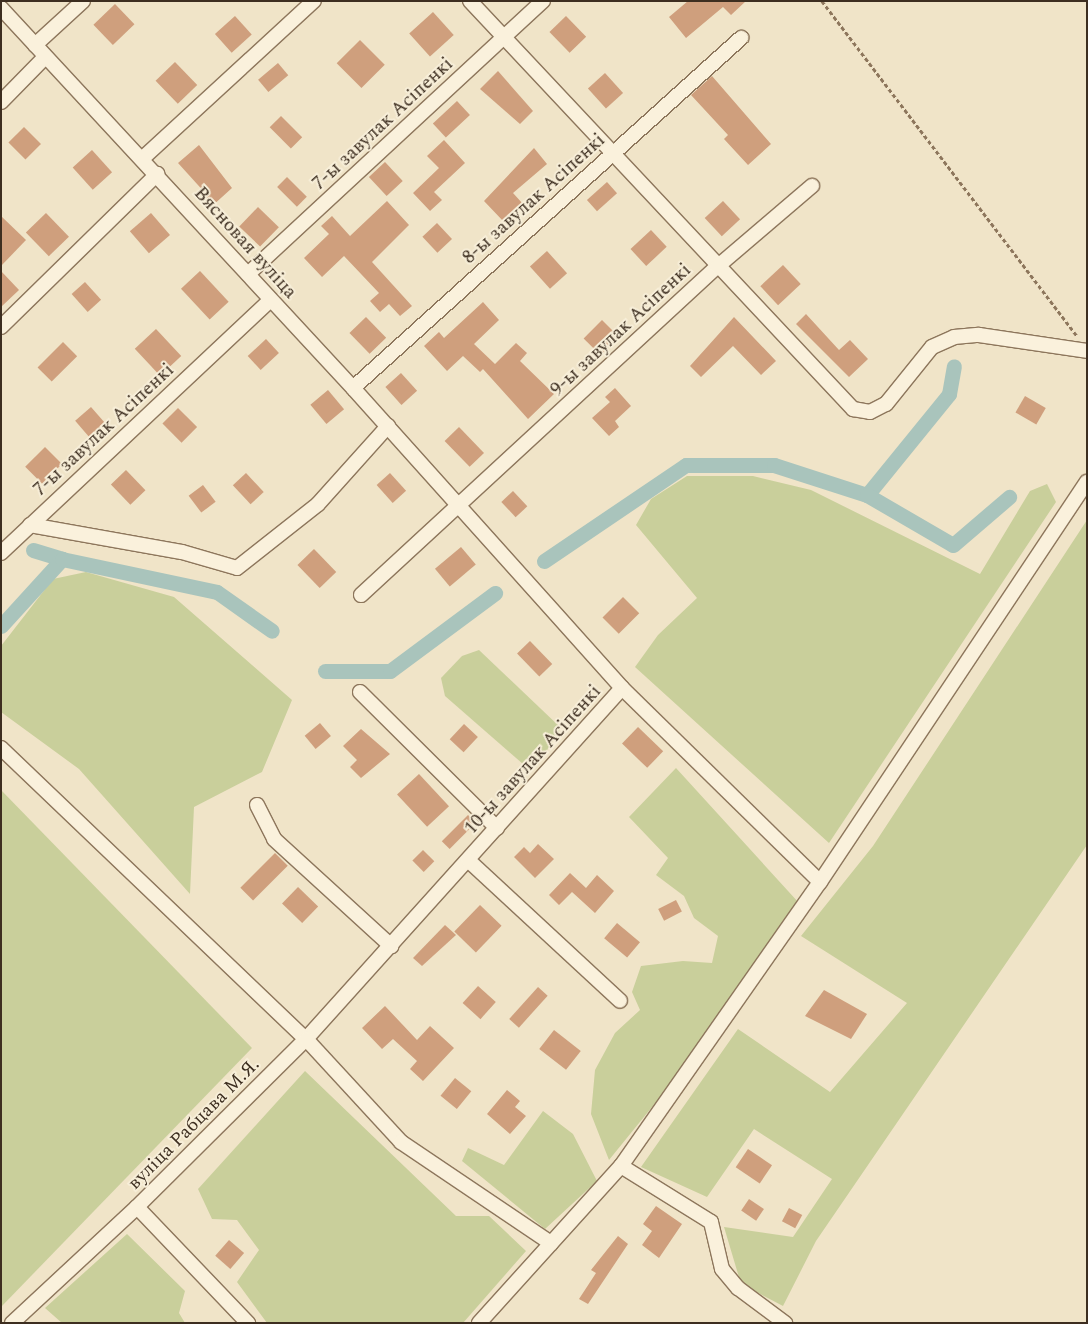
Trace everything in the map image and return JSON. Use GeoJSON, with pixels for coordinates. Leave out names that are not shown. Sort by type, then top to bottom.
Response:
{"type":"FeatureCollection","features":[{"type":"Feature","properties":{"kind":"street"},"geometry":{"type":"LineString","coordinates":[[35,45],[83,1]]}},
{"type":"Feature","properties":{"kind":"street"},"geometry":{"type":"LineString","coordinates":[[143,158],[314,1]]}},
{"type":"Feature","properties":{"kind":"street"},"geometry":{"type":"LineString","coordinates":[[470,1],[716,267],[853,409],[870,412],[886,404],[932,347],[954,337],[979,335],[1084,346]]}},
{"type":"Feature","properties":{"kind":"street","name":"7-ы завулак Асіпенкі"},"geometry":{"type":"LineString","coordinates":[[248,274],[543,1]]}},
{"type":"Feature","properties":{"kind":"street","name":"Вясновая вуліца"},"geometry":{"type":"LineString","coordinates":[[1,8],[143,158],[270,300],[458,504]]}},
{"type":"Feature","properties":{"kind":"street","name":"8-ы завулак Асіпенкі"},"geometry":{"type":"LineString","coordinates":[[353,388],[741,38]]}},
{"type":"Feature","properties":{"kind":"street"},"geometry":{"type":"LineString","coordinates":[[1,102],[46,57]]}},
{"type":"Feature","properties":{"kind":"street"},"geometry":{"type":"LineString","coordinates":[[1,327],[157,174]]}},
{"type":"Feature","properties":{"kind":"street","name":"9-ы завулак Асіпенкі"},"geometry":{"type":"LineString","coordinates":[[361,595],[716,267],[812,186]]}},
{"type":"Feature","properties":{"kind":"street","name":"7-ы завулак Асіпенкі"},"geometry":{"type":"LineString","coordinates":[[1,553],[270,300]]}},
{"type":"Feature","properties":{"kind":"street"},"geometry":{"type":"LineString","coordinates":[[30,525],[182,552],[237,568],[318,504],[388,426]]}},
{"type":"Feature","properties":{"kind":"street"},"geometry":{"type":"LineString","coordinates":[[479,1323],[621,1166],[820,882],[1087,482]]}},
{"type":"Feature","properties":{"kind":"street","name":"10-ы завулак Асіпенкі"},"geometry":{"type":"LineString","coordinates":[[306,1039],[622,688],[458,504]]}},
{"type":"Feature","properties":{"kind":"street"},"geometry":{"type":"LineString","coordinates":[[622,688],[820,882]]}},
{"type":"Feature","properties":{"kind":"street"},"geometry":{"type":"LineString","coordinates":[[360,692],[497,828]]}},
{"type":"Feature","properties":{"kind":"street"},"geometry":{"type":"LineString","coordinates":[[1,748],[306,1039],[402,1142],[551,1243]]}},
{"type":"Feature","properties":{"kind":"street"},"geometry":{"type":"LineString","coordinates":[[257,805],[274,839],[391,946]]}},
{"type":"Feature","properties":{"kind":"street"},"geometry":{"type":"LineString","coordinates":[[468,860],[620,1000]]}},
{"type":"Feature","properties":{"kind":"street","name":"вуліца Рабцава М.Я."},"geometry":{"type":"LineString","coordinates":[[248,1323],[137,1207],[306,1039]]}},
{"type":"Feature","properties":{"kind":"street"},"geometry":{"type":"LineString","coordinates":[[621,1166],[711,1222],[722,1268],[738,1288],[785,1323]]}},
{"type":"Feature","properties":{"kind":"street"},"geometry":{"type":"LineString","coordinates":[[12,1323],[137,1207]]}},
{"type":"Feature","properties":{"kind":"path"},"geometry":{"type":"LineString","coordinates":[[822,1],[1084,346]]}},
{"type":"Feature","properties":{"kind":"green space"},"geometry":{"type":"Polygon","coordinates":[[[687,476],[753,476],[811,490],[980,574],[1030,491],[1047,484],[1056,502],[829,843],[635,667],[658,635],[697,598],[636,525],[651,499],[687,476]]]}},
{"type":"Feature","properties":{"kind":"green space"},"geometry":{"type":"Polygon","coordinates":[[[1087,520],[1087,845],[816,1241],[783,1306],[741,1284],[724,1227],[793,1237],[832,1179],[754,1129],[707,1197],[641,1167],[738,1029],[830,1092],[907,1003],[801,936],[873,846],[1087,520]]]}},
{"type":"Feature","properties":{"kind":"green space"},"geometry":{"type":"Polygon","coordinates":[[[86,572],[174,597],[292,700],[262,772],[194,807],[190,894],[79,769],[1,712],[1,646],[53,579],[86,572]]]}},
{"type":"Feature","properties":{"kind":"green space"},"geometry":{"type":"Polygon","coordinates":[[[479,650],[561,728],[546,752],[523,764],[445,696],[441,678],[462,656],[479,650]]]}},
{"type":"Feature","properties":{"kind":"green space"},"geometry":{"type":"Polygon","coordinates":[[[676,768],[799,903],[678,1075],[609,1160],[591,1114],[595,1070],[615,1033],[640,1010],[632,992],[641,966],[683,961],[712,963],[718,936],[694,918],[684,896],[656,875],[668,858],[629,817],[676,768]]]}},
{"type":"Feature","properties":{"kind":"green space"},"geometry":{"type":"Polygon","coordinates":[[[1,790],[252,1048],[1,1307],[1,790]]]}},
{"type":"Feature","properties":{"kind":"green space"},"geometry":{"type":"Polygon","coordinates":[[[305,1071],[456,1216],[489,1216],[526,1251],[463,1323],[267,1323],[237,1282],[259,1250],[237,1220],[212,1219],[198,1189],[305,1071]]]}},
{"type":"Feature","properties":{"kind":"green space"},"geometry":{"type":"Polygon","coordinates":[[[543,1111],[573,1134],[597,1181],[545,1229],[462,1161],[468,1148],[504,1165],[543,1111]]]}},
{"type":"Feature","properties":{"kind":"green space"},"geometry":{"type":"Polygon","coordinates":[[[127,1234],[185,1291],[179,1313],[185,1323],[62,1323],[45,1308],[127,1234]]]}},
{"type":"Feature","properties":{"kind":"building"},"geometry":{"type":"Polygon","coordinates":[[[688,1],[746,1],[731,15],[723,7],[686,38],[669,17],[688,1]]]}},
{"type":"Feature","properties":{"kind":"building"},"geometry":{"type":"Polygon","coordinates":[[[115,4],[134,24],[113,45],[93,25],[115,4]]]}},
{"type":"Feature","properties":{"kind":"building"},"geometry":{"type":"Polygon","coordinates":[[[433,12],[454,35],[430,56],[409,33],[433,12]]]}},
{"type":"Feature","properties":{"kind":"building"},"geometry":{"type":"Polygon","coordinates":[[[235,16],[252,35],[232,53],[215,34],[235,16]]]}},
{"type":"Feature","properties":{"kind":"building"},"geometry":{"type":"Polygon","coordinates":[[[566,16],[586,37],[570,53],[549,32],[566,16]]]}},
{"type":"Feature","properties":{"kind":"building"},"geometry":{"type":"Polygon","coordinates":[[[360,40],[385,65],[361,88],[337,63],[360,40]]]}},
{"type":"Feature","properties":{"kind":"building"},"geometry":{"type":"Polygon","coordinates":[[[175,62],[197,85],[178,104],[156,81],[175,62]]]}},
{"type":"Feature","properties":{"kind":"building"},"geometry":{"type":"Polygon","coordinates":[[[278,63],[288,75],[268,92],[258,80],[278,63]]]}},
{"type":"Feature","properties":{"kind":"building"},"geometry":{"type":"Polygon","coordinates":[[[498,71],[533,111],[520,124],[480,89],[498,71]]]}},
{"type":"Feature","properties":{"kind":"building"},"geometry":{"type":"Polygon","coordinates":[[[605,73],[623,93],[606,108],[588,88],[605,73]]]}},
{"type":"Feature","properties":{"kind":"building"},"geometry":{"type":"Polygon","coordinates":[[[712,76],[771,144],[748,165],[724,139],[728,135],[691,95],[712,76]]]}},
{"type":"Feature","properties":{"kind":"building"},"geometry":{"type":"Polygon","coordinates":[[[457,101],[470,115],[446,137],[433,124],[457,101]]]}},
{"type":"Feature","properties":{"kind":"building"},"geometry":{"type":"Polygon","coordinates":[[[281,116],[302,137],[291,149],[270,127],[281,116]]]}},
{"type":"Feature","properties":{"kind":"building"},"geometry":{"type":"Polygon","coordinates":[[[24,127],[41,144],[25,160],[8,143],[24,127]]]}},
{"type":"Feature","properties":{"kind":"building"},"geometry":{"type":"Polygon","coordinates":[[[444,140],[465,163],[434,192],[442,200],[430,211],[413,193],[439,168],[427,156],[444,140]]]}},
{"type":"Feature","properties":{"kind":"building"},"geometry":{"type":"Polygon","coordinates":[[[199,145],[232,188],[211,207],[203,198],[207,195],[178,163],[199,145]]]}},
{"type":"Feature","properties":{"kind":"building"},"geometry":{"type":"Polygon","coordinates":[[[534,148],[547,164],[513,193],[523,204],[504,222],[484,201],[534,148]]]}},
{"type":"Feature","properties":{"kind":"building"},"geometry":{"type":"Polygon","coordinates":[[[92,150],[112,172],[93,190],[73,167],[92,150]]]}},
{"type":"Feature","properties":{"kind":"building"},"geometry":{"type":"Polygon","coordinates":[[[385,162],[403,181],[387,196],[369,177],[385,162]]]}},
{"type":"Feature","properties":{"kind":"building"},"geometry":{"type":"Polygon","coordinates":[[[287,177],[307,197],[297,207],[277,187],[287,177]]]}},
{"type":"Feature","properties":{"kind":"building"},"geometry":{"type":"Polygon","coordinates":[[[607,182],[617,193],[597,211],[587,200],[607,182]]]}},
{"type":"Feature","properties":{"kind":"building"},"geometry":{"type":"Polygon","coordinates":[[[387,201],[409,225],[372,262],[412,306],[400,316],[389,304],[380,312],[370,301],[379,293],[344,256],[322,277],[304,258],[329,234],[321,226],[332,216],[350,236],[387,201]]]}},
{"type":"Feature","properties":{"kind":"building"},"geometry":{"type":"Polygon","coordinates":[[[723,201],[740,219],[722,236],[705,218],[723,201]]]}},
{"type":"Feature","properties":{"kind":"building"},"geometry":{"type":"Polygon","coordinates":[[[258,207],[279,227],[260,247],[239,226],[258,207]]]}},
{"type":"Feature","properties":{"kind":"building"},"geometry":{"type":"Polygon","coordinates":[[[46,213],[69,237],[49,256],[26,232],[46,213]]]}},
{"type":"Feature","properties":{"kind":"building"},"geometry":{"type":"Polygon","coordinates":[[[151,213],[170,235],[149,253],[130,231],[151,213]]]}},
{"type":"Feature","properties":{"kind":"building"},"geometry":{"type":"Polygon","coordinates":[[[1,216],[26,240],[1,266],[1,216]]]}},
{"type":"Feature","properties":{"kind":"building"},"geometry":{"type":"Polygon","coordinates":[[[437,223],[452,239],[437,253],[422,237],[437,223]]]}},
{"type":"Feature","properties":{"kind":"building"},"geometry":{"type":"Polygon","coordinates":[[[651,230],[667,247],[646,266],[631,249],[651,230]]]}},
{"type":"Feature","properties":{"kind":"building"},"geometry":{"type":"Polygon","coordinates":[[[547,251],[567,273],[550,289],[530,266],[547,251]]]}},
{"type":"Feature","properties":{"kind":"building"},"geometry":{"type":"Polygon","coordinates":[[[783,265],[801,284],[778,305],[760,286],[783,265]]]}},
{"type":"Feature","properties":{"kind":"building"},"geometry":{"type":"Polygon","coordinates":[[[1,271],[19,290],[1,307],[1,271]]]}},
{"type":"Feature","properties":{"kind":"building"},"geometry":{"type":"Polygon","coordinates":[[[200,271],[229,302],[210,319],[181,289],[200,271]]]}},
{"type":"Feature","properties":{"kind":"building"},"geometry":{"type":"Polygon","coordinates":[[[85,282],[101,300],[88,312],[72,294],[85,282]]]}},
{"type":"Feature","properties":{"kind":"building"},"geometry":{"type":"Polygon","coordinates":[[[483,302],[499,320],[474,344],[495,364],[516,343],[527,353],[520,361],[554,394],[528,419],[483,369],[480,372],[463,356],[447,371],[424,346],[439,332],[444,338],[483,302]]]}},
{"type":"Feature","properties":{"kind":"building"},"geometry":{"type":"Polygon","coordinates":[[[806,314],[839,350],[850,340],[868,359],[849,377],[796,324],[806,314]]]}},
{"type":"Feature","properties":{"kind":"building"},"geometry":{"type":"Polygon","coordinates":[[[366,317],[386,338],[370,354],[349,333],[366,317]]]}},
{"type":"Feature","properties":{"kind":"building"},"geometry":{"type":"Polygon","coordinates":[[[734,317],[776,361],[761,375],[733,346],[701,377],[690,366],[734,317]]]}},
{"type":"Feature","properties":{"kind":"building"},"geometry":{"type":"Polygon","coordinates":[[[602,320],[619,337],[601,355],[584,338],[602,320]]]}},
{"type":"Feature","properties":{"kind":"building"},"geometry":{"type":"Polygon","coordinates":[[[156,329],[181,356],[160,376],[135,349],[156,329]]]}},
{"type":"Feature","properties":{"kind":"building"},"geometry":{"type":"Polygon","coordinates":[[[266,339],[279,353],[261,370],[248,356],[266,339]]]}},
{"type":"Feature","properties":{"kind":"building"},"geometry":{"type":"Polygon","coordinates":[[[63,342],[77,356],[52,382],[38,367],[63,342]]]}},
{"type":"Feature","properties":{"kind":"building"},"geometry":{"type":"Polygon","coordinates":[[[401,373],[417,391],[401,405],[385,387],[401,373]]]}},
{"type":"Feature","properties":{"kind":"building"},"geometry":{"type":"Polygon","coordinates":[[[615,388],[631,406],[615,421],[619,427],[609,436],[592,418],[610,402],[605,397],[615,388]]]}},
{"type":"Feature","properties":{"kind":"building"},"geometry":{"type":"Polygon","coordinates":[[[328,390],[344,409],[326,424],[310,405],[328,390]]]}},
{"type":"Feature","properties":{"kind":"building"},"geometry":{"type":"Polygon","coordinates":[[[1025,396],[1046,408],[1036,424],[1016,412],[1025,396]]]}},
{"type":"Feature","properties":{"kind":"building"},"geometry":{"type":"Polygon","coordinates":[[[91,407],[105,423],[89,437],[75,421],[91,407]]]}},
{"type":"Feature","properties":{"kind":"building"},"geometry":{"type":"Polygon","coordinates":[[[178,408],[197,427],[182,443],[162,424],[178,408]]]}},
{"type":"Feature","properties":{"kind":"building"},"geometry":{"type":"Polygon","coordinates":[[[459,427],[484,453],[470,467],[445,441],[459,427]]]}},
{"type":"Feature","properties":{"kind":"building"},"geometry":{"type":"Polygon","coordinates":[[[45,447],[62,464],[42,484],[25,467],[45,447]]]}},
{"type":"Feature","properties":{"kind":"building"},"geometry":{"type":"Polygon","coordinates":[[[126,470],[145,490],[130,505],[111,485],[126,470]]]}},
{"type":"Feature","properties":{"kind":"building"},"geometry":{"type":"Polygon","coordinates":[[[246,473],[264,492],[251,504],[233,485],[246,473]]]}},
{"type":"Feature","properties":{"kind":"building"},"geometry":{"type":"Polygon","coordinates":[[[390,473],[406,491],[393,503],[377,485],[390,473]]]}},
{"type":"Feature","properties":{"kind":"building"},"geometry":{"type":"Polygon","coordinates":[[[203,485],[216,502],[201,513],[189,496],[203,485]]]}},
{"type":"Feature","properties":{"kind":"building"},"geometry":{"type":"Polygon","coordinates":[[[513,491],[527,506],[516,517],[501,502],[513,491]]]}},
{"type":"Feature","properties":{"kind":"building"},"geometry":{"type":"Polygon","coordinates":[[[461,547],[476,565],[450,586],[435,569],[461,547]]]}},
{"type":"Feature","properties":{"kind":"building"},"geometry":{"type":"Polygon","coordinates":[[[314,549],[336,572],[320,588],[297,565],[314,549]]]}},
{"type":"Feature","properties":{"kind":"building"},"geometry":{"type":"Polygon","coordinates":[[[623,597],[639,613],[619,634],[602,618],[623,597]]]}},
{"type":"Feature","properties":{"kind":"building"},"geometry":{"type":"Polygon","coordinates":[[[530,641],[552,664],[539,677],[517,654],[530,641]]]}},
{"type":"Feature","properties":{"kind":"building"},"geometry":{"type":"Polygon","coordinates":[[[320,723],[331,736],[316,749],[305,736],[320,723]]]}},
{"type":"Feature","properties":{"kind":"building"},"geometry":{"type":"Polygon","coordinates":[[[464,724],[478,737],[464,752],[450,739],[464,724]]]}},
{"type":"Feature","properties":{"kind":"building"},"geometry":{"type":"Polygon","coordinates":[[[638,727],[663,751],[647,768],[622,744],[638,727]]]}},
{"type":"Feature","properties":{"kind":"building"},"geometry":{"type":"Polygon","coordinates":[[[361,729],[390,754],[361,778],[350,767],[357,760],[343,746],[361,729]]]}},
{"type":"Feature","properties":{"kind":"building"},"geometry":{"type":"Polygon","coordinates":[[[419,774],[449,806],[427,827],[397,794],[419,774]]]}},
{"type":"Feature","properties":{"kind":"building"},"geometry":{"type":"Polygon","coordinates":[[[468,815],[476,823],[450,849],[442,841],[468,815]]]}},
{"type":"Feature","properties":{"kind":"building"},"geometry":{"type":"Polygon","coordinates":[[[538,844],[554,859],[535,878],[514,857],[524,847],[530,853],[538,844]]]}},
{"type":"Feature","properties":{"kind":"building"},"geometry":{"type":"Polygon","coordinates":[[[423,850],[434,861],[424,872],[412,861],[423,850]]]}},
{"type":"Feature","properties":{"kind":"building"},"geometry":{"type":"Polygon","coordinates":[[[275,853],[288,866],[253,900],[240,888],[275,853]]]}},
{"type":"Feature","properties":{"kind":"building"},"geometry":{"type":"Polygon","coordinates":[[[570,873],[586,888],[597,875],[614,891],[595,913],[572,892],[559,905],[549,895],[570,873]]]}},
{"type":"Feature","properties":{"kind":"building"},"geometry":{"type":"Polygon","coordinates":[[[298,887],[318,906],[302,923],[282,904],[298,887]]]}},
{"type":"Feature","properties":{"kind":"building"},"geometry":{"type":"Polygon","coordinates":[[[676,900],[682,912],[664,921],[658,909],[676,900]]]}},
{"type":"Feature","properties":{"kind":"building"},"geometry":{"type":"Polygon","coordinates":[[[480,905],[502,926],[476,952],[454,932],[480,905]]]}},
{"type":"Feature","properties":{"kind":"building"},"geometry":{"type":"Polygon","coordinates":[[[617,923],[640,942],[627,958],[604,938],[617,923]]]}},
{"type":"Feature","properties":{"kind":"building"},"geometry":{"type":"Polygon","coordinates":[[[445,925],[456,935],[422,966],[413,958],[445,925]]]}},
{"type":"Feature","properties":{"kind":"building"},"geometry":{"type":"Polygon","coordinates":[[[478,986],[496,1002],[480,1019],[463,1003],[478,986]]]}},
{"type":"Feature","properties":{"kind":"building"},"geometry":{"type":"Polygon","coordinates":[[[538,987],[548,996],[519,1028],[509,1019],[538,987]]]}},
{"type":"Feature","properties":{"kind":"building"},"geometry":{"type":"Polygon","coordinates":[[[824,990],[867,1014],[851,1039],[805,1016],[824,990]]]}},
{"type":"Feature","properties":{"kind":"building"},"geometry":{"type":"Polygon","coordinates":[[[385,1006],[417,1040],[430,1026],[454,1048],[423,1081],[410,1069],[417,1061],[393,1039],[382,1049],[362,1028],[385,1006]]]}},
{"type":"Feature","properties":{"kind":"building"},"geometry":{"type":"Polygon","coordinates":[[[554,1030],[581,1051],[566,1070],[539,1049],[554,1030]]]}},
{"type":"Feature","properties":{"kind":"building"},"geometry":{"type":"Polygon","coordinates":[[[455,1078],[471,1091],[457,1109],[441,1096],[455,1078]]]}},
{"type":"Feature","properties":{"kind":"building"},"geometry":{"type":"Polygon","coordinates":[[[507,1090],[520,1101],[515,1107],[526,1116],[510,1134],[487,1114],[507,1090]]]}},
{"type":"Feature","properties":{"kind":"building"},"geometry":{"type":"Polygon","coordinates":[[[748,1149],[772,1165],[760,1183],[736,1167],[748,1149]]]}},
{"type":"Feature","properties":{"kind":"building"},"geometry":{"type":"Polygon","coordinates":[[[749,1199],[764,1209],[756,1221],[741,1211],[749,1199]]]}},
{"type":"Feature","properties":{"kind":"building"},"geometry":{"type":"Polygon","coordinates":[[[656,1206],[682,1224],[659,1258],[642,1245],[652,1231],[643,1224],[656,1206]]]}},
{"type":"Feature","properties":{"kind":"building"},"geometry":{"type":"Polygon","coordinates":[[[789,1208],[802,1215],[795,1228],[782,1221],[789,1208]]]}},
{"type":"Feature","properties":{"kind":"building"},"geometry":{"type":"Polygon","coordinates":[[[618,1236],[628,1244],[588,1304],[579,1299],[596,1273],[591,1270],[618,1236]]]}},
{"type":"Feature","properties":{"kind":"building"},"geometry":{"type":"Polygon","coordinates":[[[229,1240],[244,1253],[230,1269],[215,1256],[229,1240]]]}},
{"type":"Feature","properties":{"kind":"waterway"},"geometry":{"type":"LineString","coordinates":[[867,495],[949,394],[954,366]]}},
{"type":"Feature","properties":{"kind":"waterway"},"geometry":{"type":"LineString","coordinates":[[544,561],[686,465],[774,465],[867,495],[953,545],[1009,497]]}},
{"type":"Feature","properties":{"kind":"waterway"},"geometry":{"type":"LineString","coordinates":[[33,550],[62,559]]}},
{"type":"Feature","properties":{"kind":"waterway"},"geometry":{"type":"LineString","coordinates":[[1,626],[62,559],[217,592],[272,631]]}},
{"type":"Feature","properties":{"kind":"waterway"},"geometry":{"type":"LineString","coordinates":[[325,671],[390,671],[495,593]]}}]}
